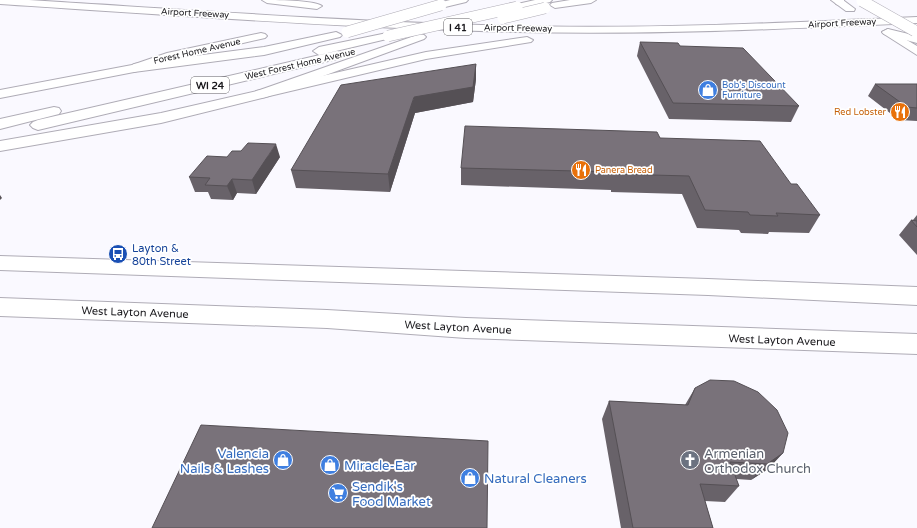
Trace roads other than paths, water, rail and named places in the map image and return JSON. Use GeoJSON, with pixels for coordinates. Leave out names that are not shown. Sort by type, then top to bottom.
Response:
{"type":"FeatureCollection","features":[{"type":"Feature","properties":{"kind":"main road","name":"Airport Freeway"},"geometry":{"type":"LineString","coordinates":[[134,0],[205,4]]}},
{"type":"Feature","properties":{"kind":"main road"},"geometry":{"type":"LineString","coordinates":[[219,69],[458,0]]}},
{"type":"Feature","properties":{"kind":"main road","name":"West Forest Home Avenue"},"geometry":{"type":"LineString","coordinates":[[0,124],[517,7],[576,0]]}},
{"type":"Feature","properties":{"kind":"main road"},"geometry":{"type":"LineString","coordinates":[[549,4],[590,0]]}},
{"type":"Feature","properties":{"kind":"main road","name":"Airport Freeway"},"geometry":{"type":"LineString","coordinates":[[0,1],[424,26],[596,30],[766,26],[917,20]]}},
{"type":"Feature","properties":{"kind":"main road"},"geometry":{"type":"LineString","coordinates":[[838,1],[917,51]]}},
{"type":"Feature","properties":{"kind":"main road"},"geometry":{"type":"LineString","coordinates":[[862,1],[916,35]]}},
{"type":"Feature","properties":{"kind":"main road"},"geometry":{"type":"LineString","coordinates":[[264,4],[324,9]]}},
{"type":"Feature","properties":{"kind":"main road","name":"West Forest Home Avenue"},"geometry":{"type":"LineString","coordinates":[[0,134],[420,37],[549,4]]}},
{"type":"Feature","properties":{"kind":"main road","name":"Airport Freeway"},"geometry":{"type":"LineString","coordinates":[[376,12],[396,15],[618,20],[917,10]]}},
{"type":"Feature","properties":{"kind":"main road"},"geometry":{"type":"LineString","coordinates":[[0,160],[161,118],[404,60],[493,44],[573,37],[740,31],[766,26]]}},
{"type":"Feature","properties":{"kind":"main road"},"geometry":{"type":"LineString","coordinates":[[888,32],[916,35]]}},
{"type":"Feature","properties":{"kind":"main road","name":"Forest Home Avenue"},"geometry":{"type":"LineString","coordinates":[[134,68],[167,57],[261,36]]}},
{"type":"Feature","properties":{"kind":"main road"},"geometry":{"type":"LineString","coordinates":[[261,94],[420,37]]}},
{"type":"Feature","properties":{"kind":"main road"},"geometry":{"type":"LineString","coordinates":[[0,94],[75,78],[134,68],[250,53],[322,39]]}},
{"type":"Feature","properties":{"kind":"main road"},"geometry":{"type":"LineString","coordinates":[[174,84],[204,73]]}},
{"type":"Feature","properties":{"kind":"main road"},"geometry":{"type":"LineString","coordinates":[[0,146],[161,118]]}},
{"type":"Feature","properties":{"kind":"main road"},"geometry":{"type":"LineString","coordinates":[[0,263],[692,286],[917,296]]}},
{"type":"Feature","properties":{"kind":"main road","name":"West Layton Avenue"},"geometry":{"type":"LineString","coordinates":[[0,307],[327,319],[466,328],[917,344]]}},
{"type":"Feature","properties":{"kind":"place","name":"Bob's Discount Furniture"},"geometry":{"type":"Point","coordinates":[708,90]}},
{"type":"Feature","properties":{"kind":"place","name":"Red Lobster"},"geometry":{"type":"Point","coordinates":[900,112]}},
{"type":"Feature","properties":{"kind":"place","name":"Panera Bread"},"geometry":{"type":"Point","coordinates":[581,170]}},
{"type":"Feature","properties":{"kind":"place","name":"Layton & 80th Street"},"geometry":{"type":"Point","coordinates":[118,254]}},
{"type":"Feature","properties":{"kind":"place","name":"Valencia Nails & Lashes"},"geometry":{"type":"Point","coordinates":[283,460]}},
{"type":"Feature","properties":{"kind":"place","name":"Armenian Orthodox Church"},"geometry":{"type":"Point","coordinates":[690,460]}},
{"type":"Feature","properties":{"kind":"place","name":"Miracle-Ear"},"geometry":{"type":"Point","coordinates":[330,465]}},
{"type":"Feature","properties":{"kind":"place","name":"Natural Cleaners"},"geometry":{"type":"Point","coordinates":[470,478]}},
{"type":"Feature","properties":{"kind":"place","name":"Sendik's Food Market"},"geometry":{"type":"Point","coordinates":[338,493]}}]}
